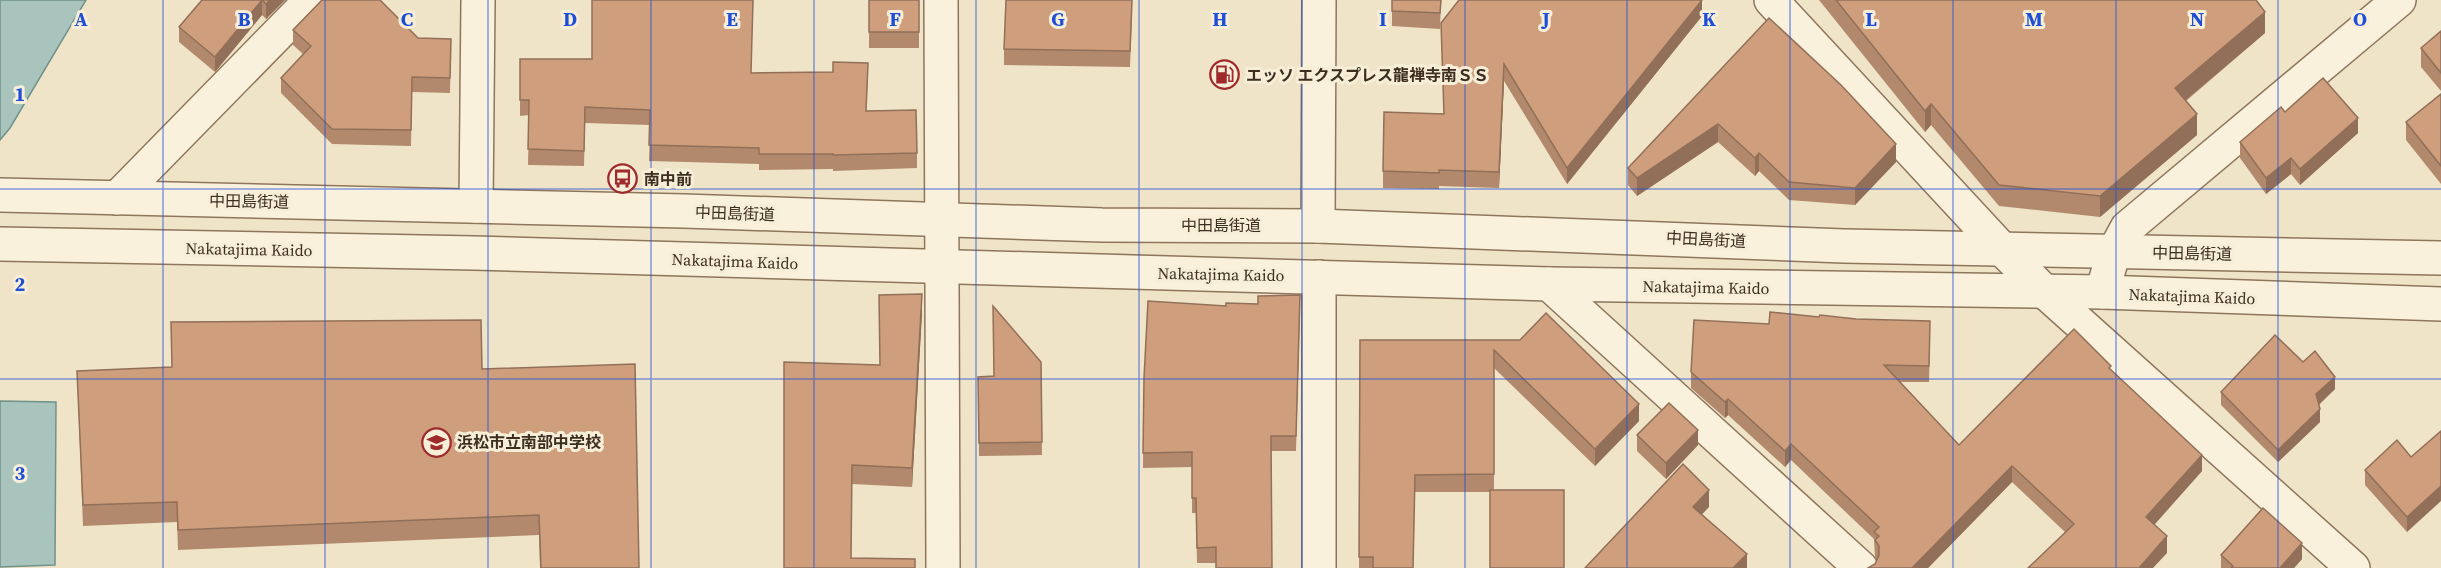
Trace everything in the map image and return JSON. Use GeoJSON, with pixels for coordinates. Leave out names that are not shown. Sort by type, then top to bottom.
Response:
{"type":"FeatureCollection","features":[{"type":"Feature","properties":{"kind":"street"},"geometry":{"type":"LineString","coordinates":[[117,198],[311,0]]}},
{"type":"Feature","properties":{"kind":"street"},"geometry":{"type":"LineString","coordinates":[[476,206],[477,0]]}},
{"type":"Feature","properties":{"kind":"street"},"geometry":{"type":"LineString","coordinates":[[941,0],[944,220],[943,568]]}},
{"type":"Feature","properties":{"kind":"street"},"geometry":{"type":"LineString","coordinates":[[1318,226],[1319,0]]}},
{"type":"Feature","properties":{"kind":"street"},"geometry":{"type":"LineString","coordinates":[[1771,0],[2001,248],[2044,291],[2353,568]]}},
{"type":"Feature","properties":{"kind":"street"},"geometry":{"type":"LineString","coordinates":[[2102,292],[2114,252],[2127,228],[2399,0]]}},
{"type":"Feature","properties":{"kind":"street","name":"中田島街道"},"geometry":{"type":"LineString","coordinates":[[5,196],[476,206],[1102,225],[1318,226],[1844,246],[2441,258]]}},
{"type":"Feature","properties":{"kind":"street","name":"Nakatajima Kaido"},"geometry":{"type":"LineString","coordinates":[[0,244],[474,253],[1549,284],[2102,292],[2441,304]]}},
{"type":"Feature","properties":{"kind":"street"},"geometry":{"type":"LineString","coordinates":[[1319,277],[1319,568]]}},
{"type":"Feature","properties":{"kind":"street"},"geometry":{"type":"LineString","coordinates":[[1549,284],[1861,568]]}},
{"type":"Feature","properties":{"kind":"water"},"geometry":{"type":"Polygon","coordinates":[[[0,0],[86,0],[10,128],[0,140],[0,0]]]}},
{"type":"Feature","properties":{"kind":"water"},"geometry":{"type":"Polygon","coordinates":[[[0,401],[56,402],[55,565],[0,567],[0,401]]]}},
{"type":"Feature","properties":{"kind":"building"},"geometry":{"type":"Polygon","coordinates":[[[202,0],[262,0],[215,57],[179,27],[202,0]]]}},
{"type":"Feature","properties":{"kind":"building"},"geometry":{"type":"Polygon","coordinates":[[[322,0],[380,0],[418,38],[451,39],[450,78],[412,77],[411,130],[332,129],[281,78],[311,46],[293,30],[322,0]]]}},
{"type":"Feature","properties":{"kind":"building"},"geometry":{"type":"Polygon","coordinates":[[[592,0],[753,0],[751,73],[833,72],[833,62],[868,63],[866,111],[916,110],[917,153],[759,154],[759,148],[649,145],[650,110],[585,107],[584,151],[528,149],[529,100],[520,100],[520,59],[592,59],[592,0]]]}},
{"type":"Feature","properties":{"kind":"building"},"geometry":{"type":"Polygon","coordinates":[[[869,0],[919,0],[919,32],[869,32],[869,0]]]}},
{"type":"Feature","properties":{"kind":"building"},"geometry":{"type":"Polygon","coordinates":[[[1006,0],[1132,0],[1130,51],[1004,49],[1006,0]]]}},
{"type":"Feature","properties":{"kind":"building"},"geometry":{"type":"Polygon","coordinates":[[[1392,0],[1441,0],[1440,13],[1392,11],[1392,0]]]}},
{"type":"Feature","properties":{"kind":"building"},"geometry":{"type":"Polygon","coordinates":[[[1459,0],[1702,0],[1567,168],[1504,64],[1499,172],[1383,171],[1384,112],[1444,114],[1441,23],[1459,0]]]}},
{"type":"Feature","properties":{"kind":"building"},"geometry":{"type":"Polygon","coordinates":[[[1836,0],[2256,0],[2265,12],[2175,88],[2197,114],[2100,196],[1999,185],[1931,104],[1925,111],[1836,0]]]}},
{"type":"Feature","properties":{"kind":"building"},"geometry":{"type":"Polygon","coordinates":[[[1769,18],[1841,85],[1896,144],[1855,188],[1789,182],[1759,153],[1755,158],[1718,124],[1637,178],[1628,168],[1769,18]]]}},
{"type":"Feature","properties":{"kind":"building"},"geometry":{"type":"Polygon","coordinates":[[[2441,31],[2441,73],[2421,48],[2441,31]]]}},
{"type":"Feature","properties":{"kind":"building"},"geometry":{"type":"Polygon","coordinates":[[[2323,78],[2358,118],[2300,169],[2291,158],[2266,178],[2240,142],[2281,107],[2285,112],[2323,78]]]}},
{"type":"Feature","properties":{"kind":"building"},"geometry":{"type":"Polygon","coordinates":[[[2441,94],[2441,166],[2406,122],[2441,94]]]}},
{"type":"Feature","properties":{"kind":"building"},"geometry":{"type":"Polygon","coordinates":[[[922,294],[912,468],[852,465],[851,558],[915,559],[915,568],[784,568],[784,362],[880,365],[879,295],[922,294]]]}},
{"type":"Feature","properties":{"kind":"building"},"geometry":{"type":"Polygon","coordinates":[[[1300,295],[1296,436],[1271,436],[1272,568],[1216,568],[1216,547],[1197,548],[1196,498],[1192,498],[1192,452],[1143,453],[1148,301],[1226,306],[1226,303],[1258,304],[1258,296],[1300,295]]]}},
{"type":"Feature","properties":{"kind":"building"},"geometry":{"type":"Polygon","coordinates":[[[993,306],[1041,362],[1042,442],[979,443],[978,377],[994,376],[993,306]]]}},
{"type":"Feature","properties":{"kind":"building"},"geometry":{"type":"Polygon","coordinates":[[[1770,312],[1819,317],[1820,315],[1856,319],[1930,321],[1929,366],[1884,365],[1959,445],[2074,329],[2111,366],[2109,368],[2202,455],[2146,517],[2167,536],[2139,568],[2028,568],[2074,524],[2012,466],[1912,568],[1868,568],[1875,564],[1879,555],[1879,546],[1875,540],[1879,536],[1874,532],[1879,527],[1791,444],[1785,451],[1728,399],[1725,402],[1691,372],[1694,320],[1769,324],[1770,312]]]}},
{"type":"Feature","properties":{"kind":"building"},"geometry":{"type":"Polygon","coordinates":[[[1546,313],[1639,404],[1595,449],[1494,350],[1494,474],[1415,475],[1413,568],[1373,568],[1373,557],[1359,557],[1360,340],[1520,340],[1546,313]]]}},
{"type":"Feature","properties":{"kind":"building"},"geometry":{"type":"Polygon","coordinates":[[[481,320],[482,369],[635,364],[639,568],[541,568],[539,515],[178,530],[177,502],[83,505],[77,371],[172,367],[171,322],[481,320]]]}},
{"type":"Feature","properties":{"kind":"building"},"geometry":{"type":"Polygon","coordinates":[[[2275,335],[2303,362],[2315,351],[2335,377],[2316,394],[2320,409],[2278,450],[2221,392],[2275,335]]]}},
{"type":"Feature","properties":{"kind":"building"},"geometry":{"type":"Polygon","coordinates":[[[1669,403],[1698,430],[1666,463],[1637,435],[1669,403]]]}},
{"type":"Feature","properties":{"kind":"building"},"geometry":{"type":"Polygon","coordinates":[[[2441,431],[2441,486],[2407,517],[2365,470],[2397,440],[2411,457],[2441,431]]]}},
{"type":"Feature","properties":{"kind":"building"},"geometry":{"type":"Polygon","coordinates":[[[1683,464],[1709,490],[1693,507],[1747,554],[1733,568],[1585,568],[1683,464]]]}},
{"type":"Feature","properties":{"kind":"building"},"geometry":{"type":"Polygon","coordinates":[[[1490,490],[1564,490],[1564,568],[1490,568],[1490,490]]]}},
{"type":"Feature","properties":{"kind":"building"},"geometry":{"type":"Polygon","coordinates":[[[2263,508],[2302,543],[2280,568],[2231,568],[2233,566],[2221,555],[2263,508]]]}},
{"type":"Feature","properties":{"kind":"place","name":"エッソ エクスプレス龍禅寺南ＳＳ"},"geometry":{"type":"Point","coordinates":[1225,75]}},
{"type":"Feature","properties":{"kind":"place","name":"南中前"},"geometry":{"type":"Point","coordinates":[623,179]}},
{"type":"Feature","properties":{"kind":"place","name":"浜松市立南部中学校"},"geometry":{"type":"Point","coordinates":[436,442]}}]}
